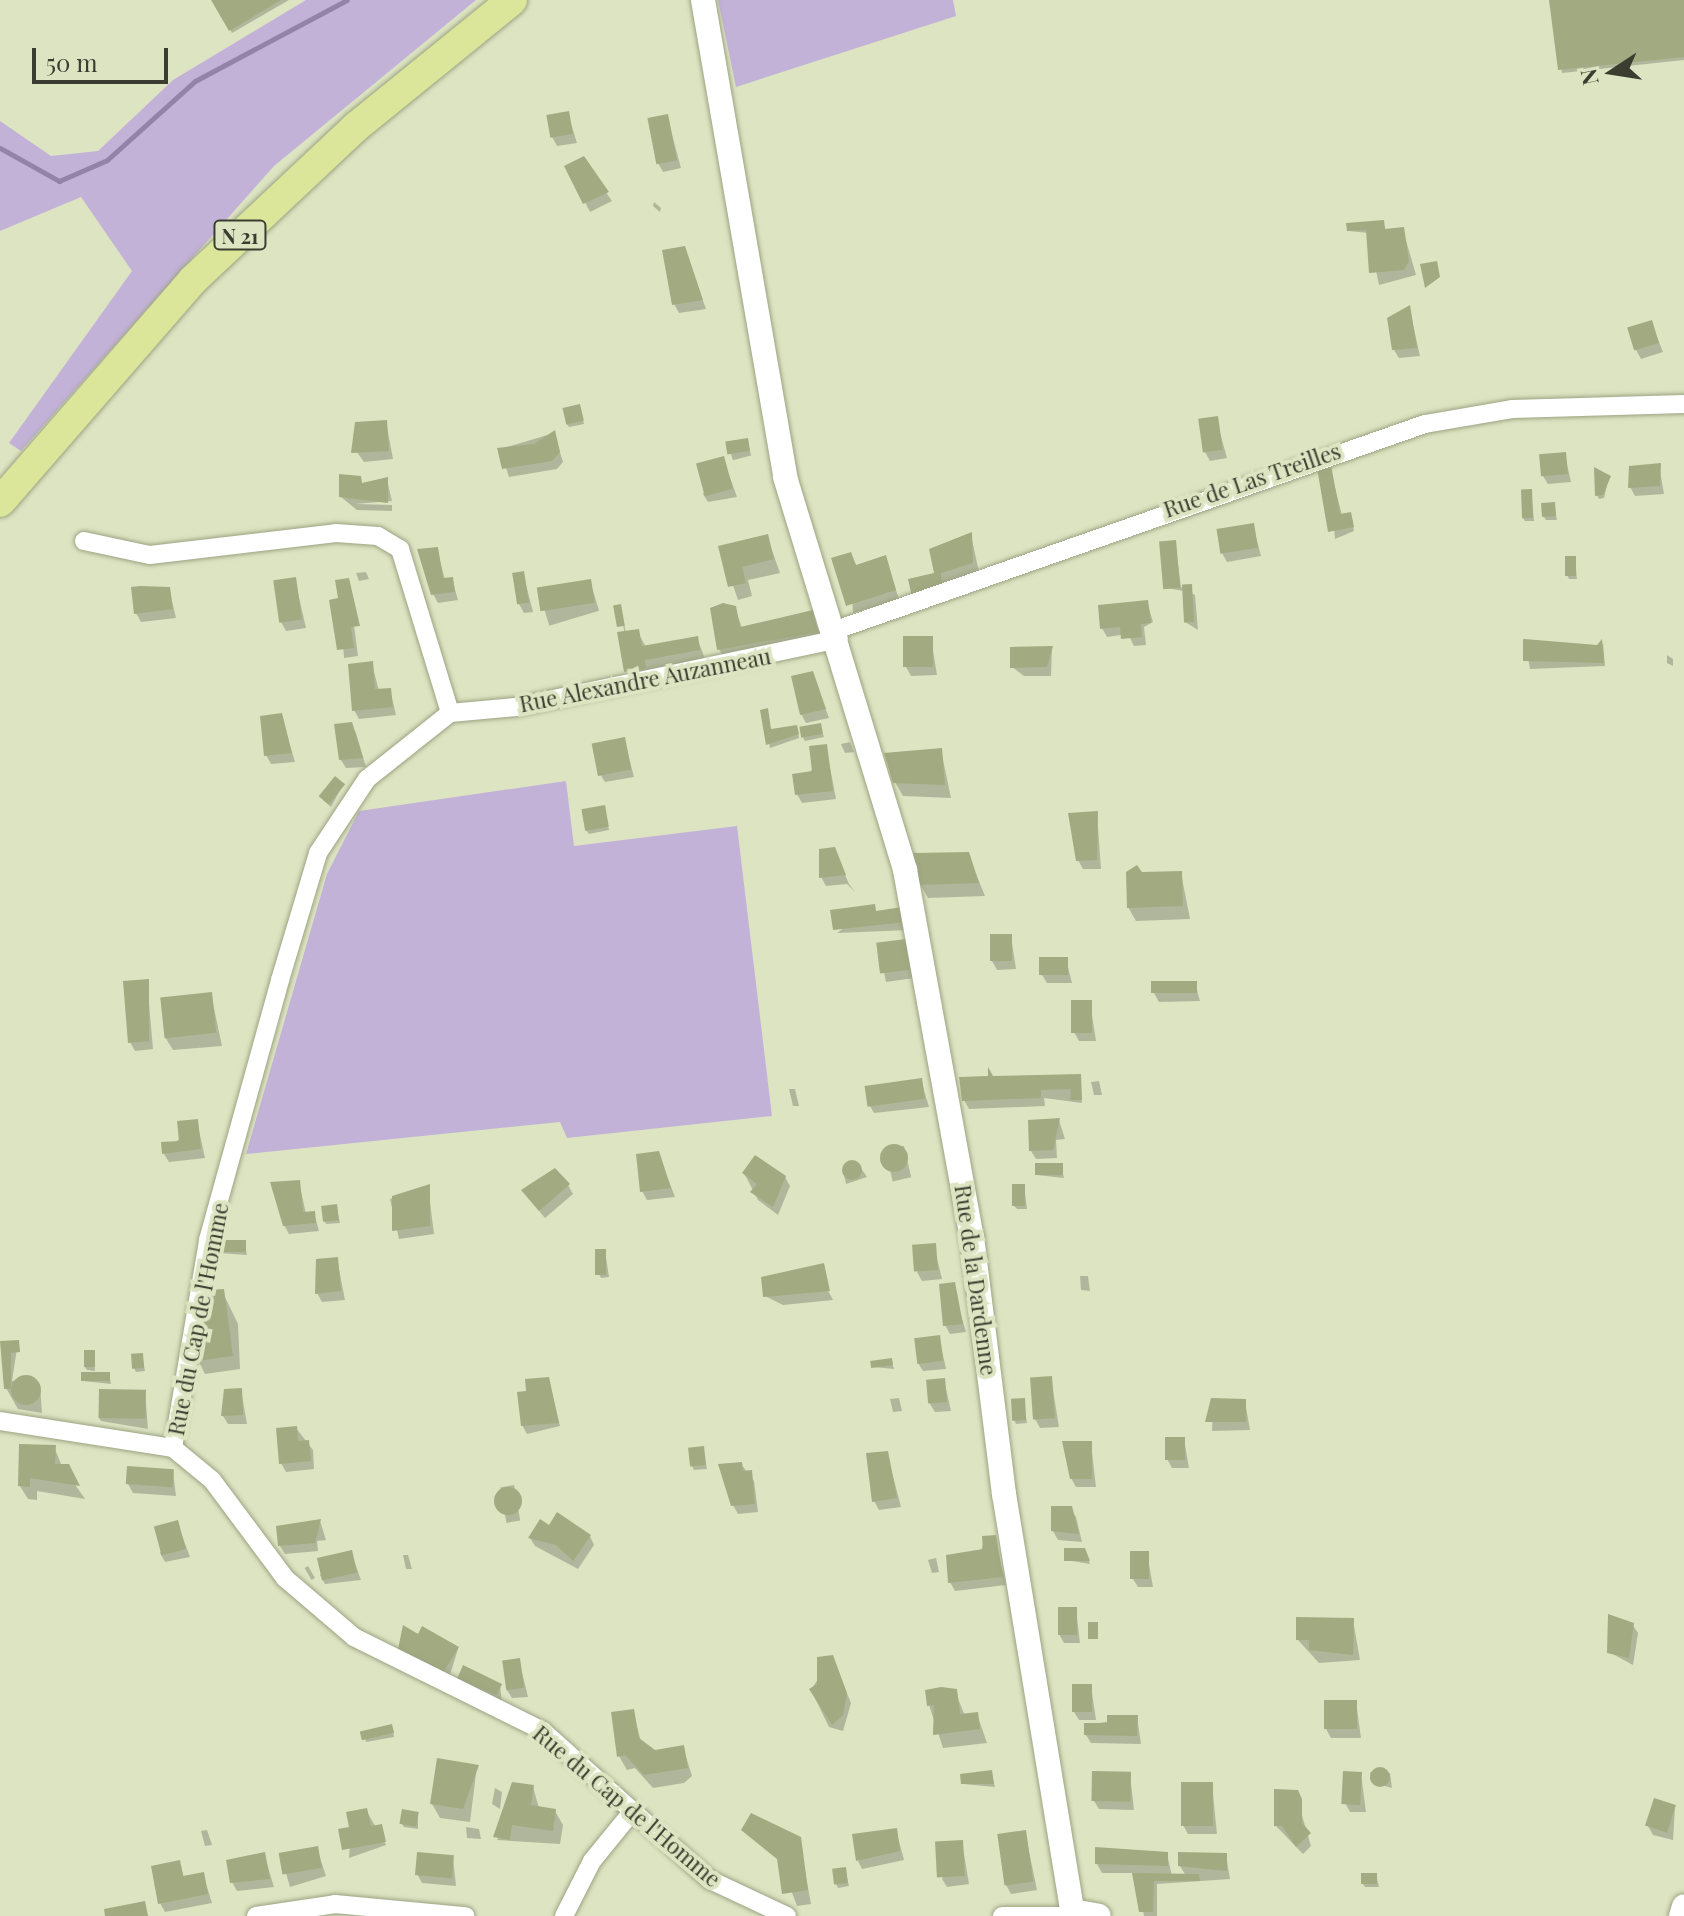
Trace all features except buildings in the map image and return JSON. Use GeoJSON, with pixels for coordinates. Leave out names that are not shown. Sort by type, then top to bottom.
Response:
{"type":"FeatureCollection","features":[{"type":"Feature","properties":{"kind":"main road","name":"N 21"},"geometry":{"type":"LineString","coordinates":[[0,502],[193,280],[356,127],[512,0]]}},
{"type":"Feature","properties":{"kind":"street","name":"Rue de la Dardenne"},"geometry":{"type":"LineString","coordinates":[[703,0],[785,477],[838,634],[905,870],[971,1227],[1004,1494],[1072,1914]]}},
{"type":"Feature","properties":{"kind":"street","name":"Rue de Las Treilles"},"geometry":{"type":"LineString","coordinates":[[838,634],[1425,424],[1553,405],[1684,404]]}},
{"type":"Feature","properties":{"kind":"street"},"geometry":{"type":"LineString","coordinates":[[84,541],[150,555],[336,533],[378,536],[400,549],[450,713]]}},
{"type":"Feature","properties":{"kind":"street","name":"Rue Alexandre Auzanneau"},"geometry":{"type":"LineString","coordinates":[[450,713],[531,705],[838,634]]}},
{"type":"Feature","properties":{"kind":"street","name":"Rue du Cap de l'Homme"},"geometry":{"type":"LineString","coordinates":[[450,713],[367,779],[318,853],[208,1240],[173,1448],[212,1480],[285,1578],[354,1637],[543,1731],[710,1880],[787,1916]]}},
{"type":"Feature","properties":{"kind":"street"},"geometry":{"type":"LineString","coordinates":[[0,1421],[173,1448]]}},
{"type":"Feature","properties":{"kind":"street"},"geometry":{"type":"LineString","coordinates":[[564,1916],[592,1861],[632,1812]]}},
{"type":"Feature","properties":{"kind":"street"},"geometry":{"type":"LineString","coordinates":[[256,1916],[335,1904],[465,1916]]}},
{"type":"Feature","properties":{"kind":"street"},"geometry":{"type":"LineString","coordinates":[[1681,1916],[1684,1906]]}},
{"type":"Feature","properties":{"kind":"street"},"geometry":{"type":"LineString","coordinates":[[1002,1916],[1099,1916]]}},
{"type":"Feature","properties":{"kind":"shaded area"},"geometry":{"type":"Polygon","coordinates":[[[306,0],[476,0],[274,166],[21,451],[9,443],[132,271],[81,197],[0,231],[0,121],[51,156],[98,151],[173,80],[306,0]]]}},
{"type":"Feature","properties":{"kind":"shaded area"},"geometry":{"type":"Polygon","coordinates":[[[718,0],[953,0],[956,16],[736,87],[718,0]]]}},
{"type":"Feature","properties":{"kind":"shaded area"},"geometry":{"type":"Polygon","coordinates":[[[566,781],[574,846],[737,826],[772,1116],[567,1138],[560,1122],[246,1154],[327,874],[359,811],[566,781]]]}},
{"type":"Feature","properties":{"kind":"waterway"},"geometry":{"type":"LineString","coordinates":[[0,148],[59,181],[107,160],[195,81],[347,0]]}}]}
